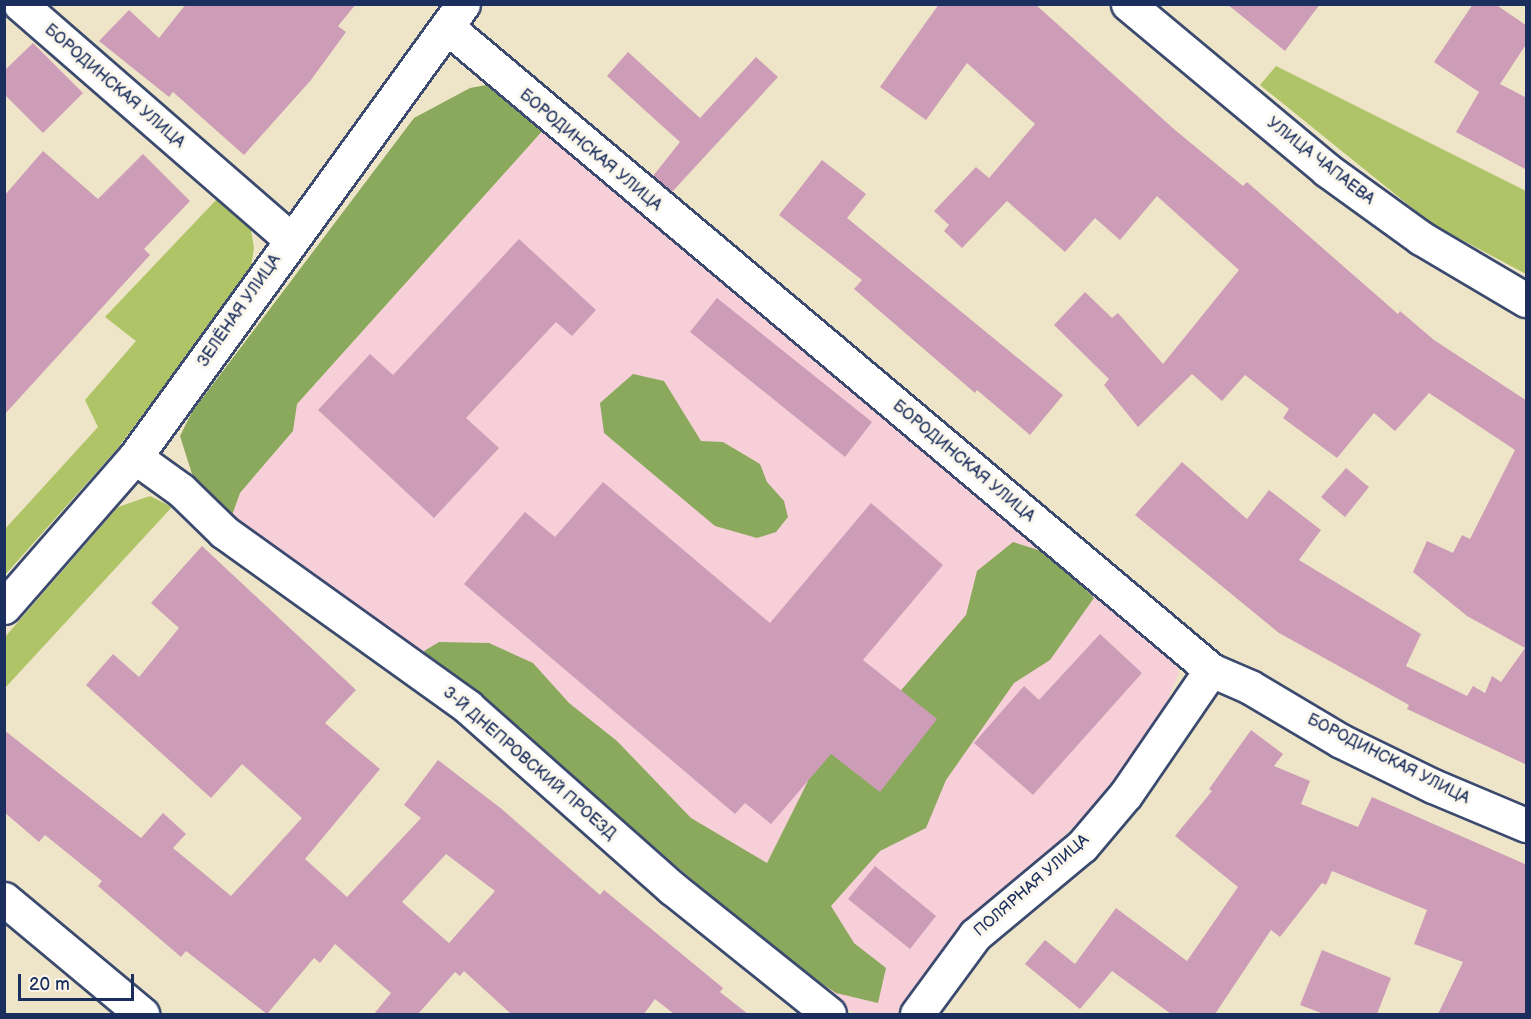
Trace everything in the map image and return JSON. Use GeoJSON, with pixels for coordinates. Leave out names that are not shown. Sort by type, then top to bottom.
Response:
{"type":"FeatureCollection","features":[{"type":"Feature","properties":{"kind":"street"},"geometry":{"type":"LineString","coordinates":[[4,22],[18,4]]}},
{"type":"Feature","properties":{"kind":"street","name":"БОРОДИНСКАЯ УЛИЦА"},"geometry":{"type":"LineString","coordinates":[[18,4],[291,239]]}},
{"type":"Feature","properties":{"kind":"street","name":"УЛИЦА ЧАПАЕВА"},"geometry":{"type":"LineString","coordinates":[[1128,4],[1327,170],[1421,238],[1527,300]]}},
{"type":"Feature","properties":{"kind":"street","name":"БОРОДИНСКАЯ УЛИЦА"},"geometry":{"type":"LineString","coordinates":[[455,16],[1211,670],[1250,687],[1341,741],[1433,786],[1527,825]]}},
{"type":"Feature","properties":{"kind":"street","name":"ЗЕЛЁНАЯ УЛИЦА"},"geometry":{"type":"LineString","coordinates":[[4,608],[135,458],[291,239],[455,16]]}},
{"type":"Feature","properties":{"kind":"street","name":"3-Й ДНЕПРОВСКИЙ ПРОЕЗД"},"geometry":{"type":"LineString","coordinates":[[135,458],[181,490],[225,532],[468,707],[672,888],[829,1014]]}},
{"type":"Feature","properties":{"kind":"street","name":"ПОЛЯРНАЯ УЛИЦА"},"geometry":{"type":"LineString","coordinates":[[917,1014],[975,935],[1082,846],[1119,803],[1211,670]]}},
{"type":"Feature","properties":{"kind":"street"},"geometry":{"type":"LineString","coordinates":[[4,899],[142,1014]]}},
{"type":"Feature","properties":{"kind":"shaded area"},"geometry":{"type":"Polygon","coordinates":[[[545,128],[1170,646],[1179,672],[1164,709],[1115,788],[969,926],[897,1014],[858,1014],[821,996],[230,521],[240,493],[293,431],[297,404],[545,128]]]}},
{"type":"Feature","properties":{"kind":"green space"},"geometry":{"type":"Polygon","coordinates":[[[1276,66],[1526,191],[1526,274],[1432,224],[1260,85],[1276,66]]]}},
{"type":"Feature","properties":{"kind":"green space"},"geometry":{"type":"Polygon","coordinates":[[[492,84],[545,128],[297,404],[293,431],[240,493],[230,521],[209,500],[192,474],[180,436],[192,412],[414,118],[470,88],[492,84]]]}},
{"type":"Feature","properties":{"kind":"green space"},"geometry":{"type":"Polygon","coordinates":[[[218,198],[251,230],[254,248],[250,272],[117,449],[5,575],[5,529],[98,427],[85,400],[136,341],[105,317],[218,198]]]}},
{"type":"Feature","properties":{"kind":"green space"},"geometry":{"type":"Polygon","coordinates":[[[633,374],[664,381],[701,441],[723,442],[760,464],[767,482],[784,501],[788,517],[776,532],[757,538],[715,526],[604,433],[600,403],[633,374]]]}},
{"type":"Feature","properties":{"kind":"green space"},"geometry":{"type":"Polygon","coordinates":[[[150,496],[172,507],[5,688],[5,637],[118,507],[150,496]]]}},
{"type":"Feature","properties":{"kind":"green space"},"geometry":{"type":"Polygon","coordinates":[[[1013,542],[1051,554],[1094,598],[1050,660],[1014,683],[946,780],[926,828],[880,851],[831,906],[854,943],[886,968],[878,1003],[836,993],[787,961],[473,692],[443,682],[424,651],[439,642],[489,643],[533,663],[569,703],[617,741],[691,818],[767,863],[808,781],[803,755],[865,732],[966,615],[977,571],[1013,542]]]}},
{"type":"Feature","properties":{"kind":"building"},"geometry":{"type":"Polygon","coordinates":[[[186,4],[356,4],[338,26],[346,32],[311,80],[244,155],[173,92],[169,97],[99,41],[129,10],[159,38],[186,4]]]}},
{"type":"Feature","properties":{"kind":"building"},"geometry":{"type":"Polygon","coordinates":[[[939,4],[1035,4],[1175,130],[1243,186],[1247,182],[1398,314],[1400,311],[1434,340],[1527,401],[1527,765],[1407,709],[1409,705],[1279,633],[1135,515],[1182,462],[1247,519],[1269,490],[1321,530],[1299,560],[1421,634],[1406,666],[1467,696],[1473,686],[1485,693],[1492,676],[1501,682],[1525,648],[1467,616],[1413,572],[1427,541],[1453,553],[1462,535],[1470,539],[1515,450],[1429,393],[1395,431],[1374,413],[1337,458],[1283,418],[1289,409],[1245,375],[1222,401],[1192,374],[1138,427],[1104,385],[1109,379],[1054,325],[1085,292],[1112,318],[1118,313],[1163,364],[1239,270],[1157,196],[1120,240],[1095,218],[1065,252],[1007,201],[962,248],[944,231],[949,225],[934,211],[976,167],[989,178],[1035,124],[967,63],[926,120],[880,87],[939,4]]]}},
{"type":"Feature","properties":{"kind":"building"},"geometry":{"type":"Polygon","coordinates":[[[1227,4],[1320,4],[1285,51],[1227,4]]]}},
{"type":"Feature","properties":{"kind":"building"},"geometry":{"type":"Polygon","coordinates":[[[1473,4],[1495,4],[1527,26],[1527,43],[1500,84],[1527,98],[1527,170],[1456,132],[1479,92],[1434,62],[1473,4]]]}},
{"type":"Feature","properties":{"kind":"building"},"geometry":{"type":"Polygon","coordinates":[[[33,43],[83,93],[43,133],[4,94],[4,71],[33,43]]]}},
{"type":"Feature","properties":{"kind":"building"},"geometry":{"type":"Polygon","coordinates":[[[628,52],[700,118],[756,57],[778,77],[672,192],[653,176],[680,142],[607,76],[628,52]]]}},
{"type":"Feature","properties":{"kind":"building"},"geometry":{"type":"Polygon","coordinates":[[[43,151],[98,199],[143,154],[190,201],[144,249],[150,255],[4,415],[4,196],[43,151]]]}},
{"type":"Feature","properties":{"kind":"building"},"geometry":{"type":"Polygon","coordinates":[[[822,160],[866,194],[847,218],[1063,395],[1030,435],[977,390],[975,393],[854,289],[862,280],[779,215],[822,160]]]}},
{"type":"Feature","properties":{"kind":"building"},"geometry":{"type":"Polygon","coordinates":[[[519,239],[596,310],[572,336],[556,322],[466,418],[499,448],[434,518],[318,410],[370,354],[393,375],[519,239]]]}},
{"type":"Feature","properties":{"kind":"building"},"geometry":{"type":"Polygon","coordinates":[[[717,298],[872,422],[845,457],[690,332],[717,298]]]}},
{"type":"Feature","properties":{"kind":"building"},"geometry":{"type":"Polygon","coordinates":[[[1346,468],[1369,487],[1345,517],[1321,497],[1346,468]]]}},
{"type":"Feature","properties":{"kind":"building"},"geometry":{"type":"Polygon","coordinates":[[[603,482],[770,623],[871,503],[943,565],[863,660],[937,719],[880,792],[831,754],[771,824],[745,803],[735,814],[464,584],[525,512],[555,537],[603,482]]]}},
{"type":"Feature","properties":{"kind":"building"},"geometry":{"type":"Polygon","coordinates":[[[202,546],[356,690],[325,723],[380,769],[305,859],[347,897],[421,818],[404,805],[438,760],[503,810],[600,895],[604,890],[723,988],[720,992],[748,1014],[674,1014],[655,999],[644,1014],[511,1014],[464,971],[460,976],[455,972],[418,1014],[374,1014],[391,993],[335,944],[320,963],[314,958],[267,1014],[186,951],[181,957],[98,886],[102,881],[45,835],[39,842],[4,812],[4,730],[141,838],[163,813],[186,834],[173,848],[231,896],[302,818],[242,764],[211,798],[86,685],[113,654],[139,677],[179,628],[151,603],[202,546]],[[446,854],[402,902],[449,943],[495,891],[446,854]]]}},
{"type":"Feature","properties":{"kind":"building"},"geometry":{"type":"Polygon","coordinates":[[[1100,634],[1142,673],[1033,795],[974,743],[1024,686],[1039,700],[1100,634]]]}},
{"type":"Feature","properties":{"kind":"building"},"geometry":{"type":"Polygon","coordinates":[[[1251,730],[1283,754],[1274,766],[1310,781],[1301,804],[1358,827],[1372,797],[1527,865],[1527,1014],[1438,1014],[1463,962],[1414,944],[1427,910],[1332,871],[1326,885],[1322,883],[1280,937],[1271,930],[1215,1014],[1171,1014],[1112,971],[1080,1009],[1025,964],[1045,940],[1075,964],[1116,908],[1187,961],[1238,887],[1175,836],[1212,791],[1209,789],[1251,730]]]}},
{"type":"Feature","properties":{"kind":"building"},"geometry":{"type":"Polygon","coordinates":[[[875,866],[936,916],[910,949],[848,899],[875,866]]]}},
{"type":"Feature","properties":{"kind":"building"},"geometry":{"type":"Polygon","coordinates":[[[1322,950],[1391,978],[1377,1014],[1324,1014],[1300,1005],[1322,950]]]}}]}
